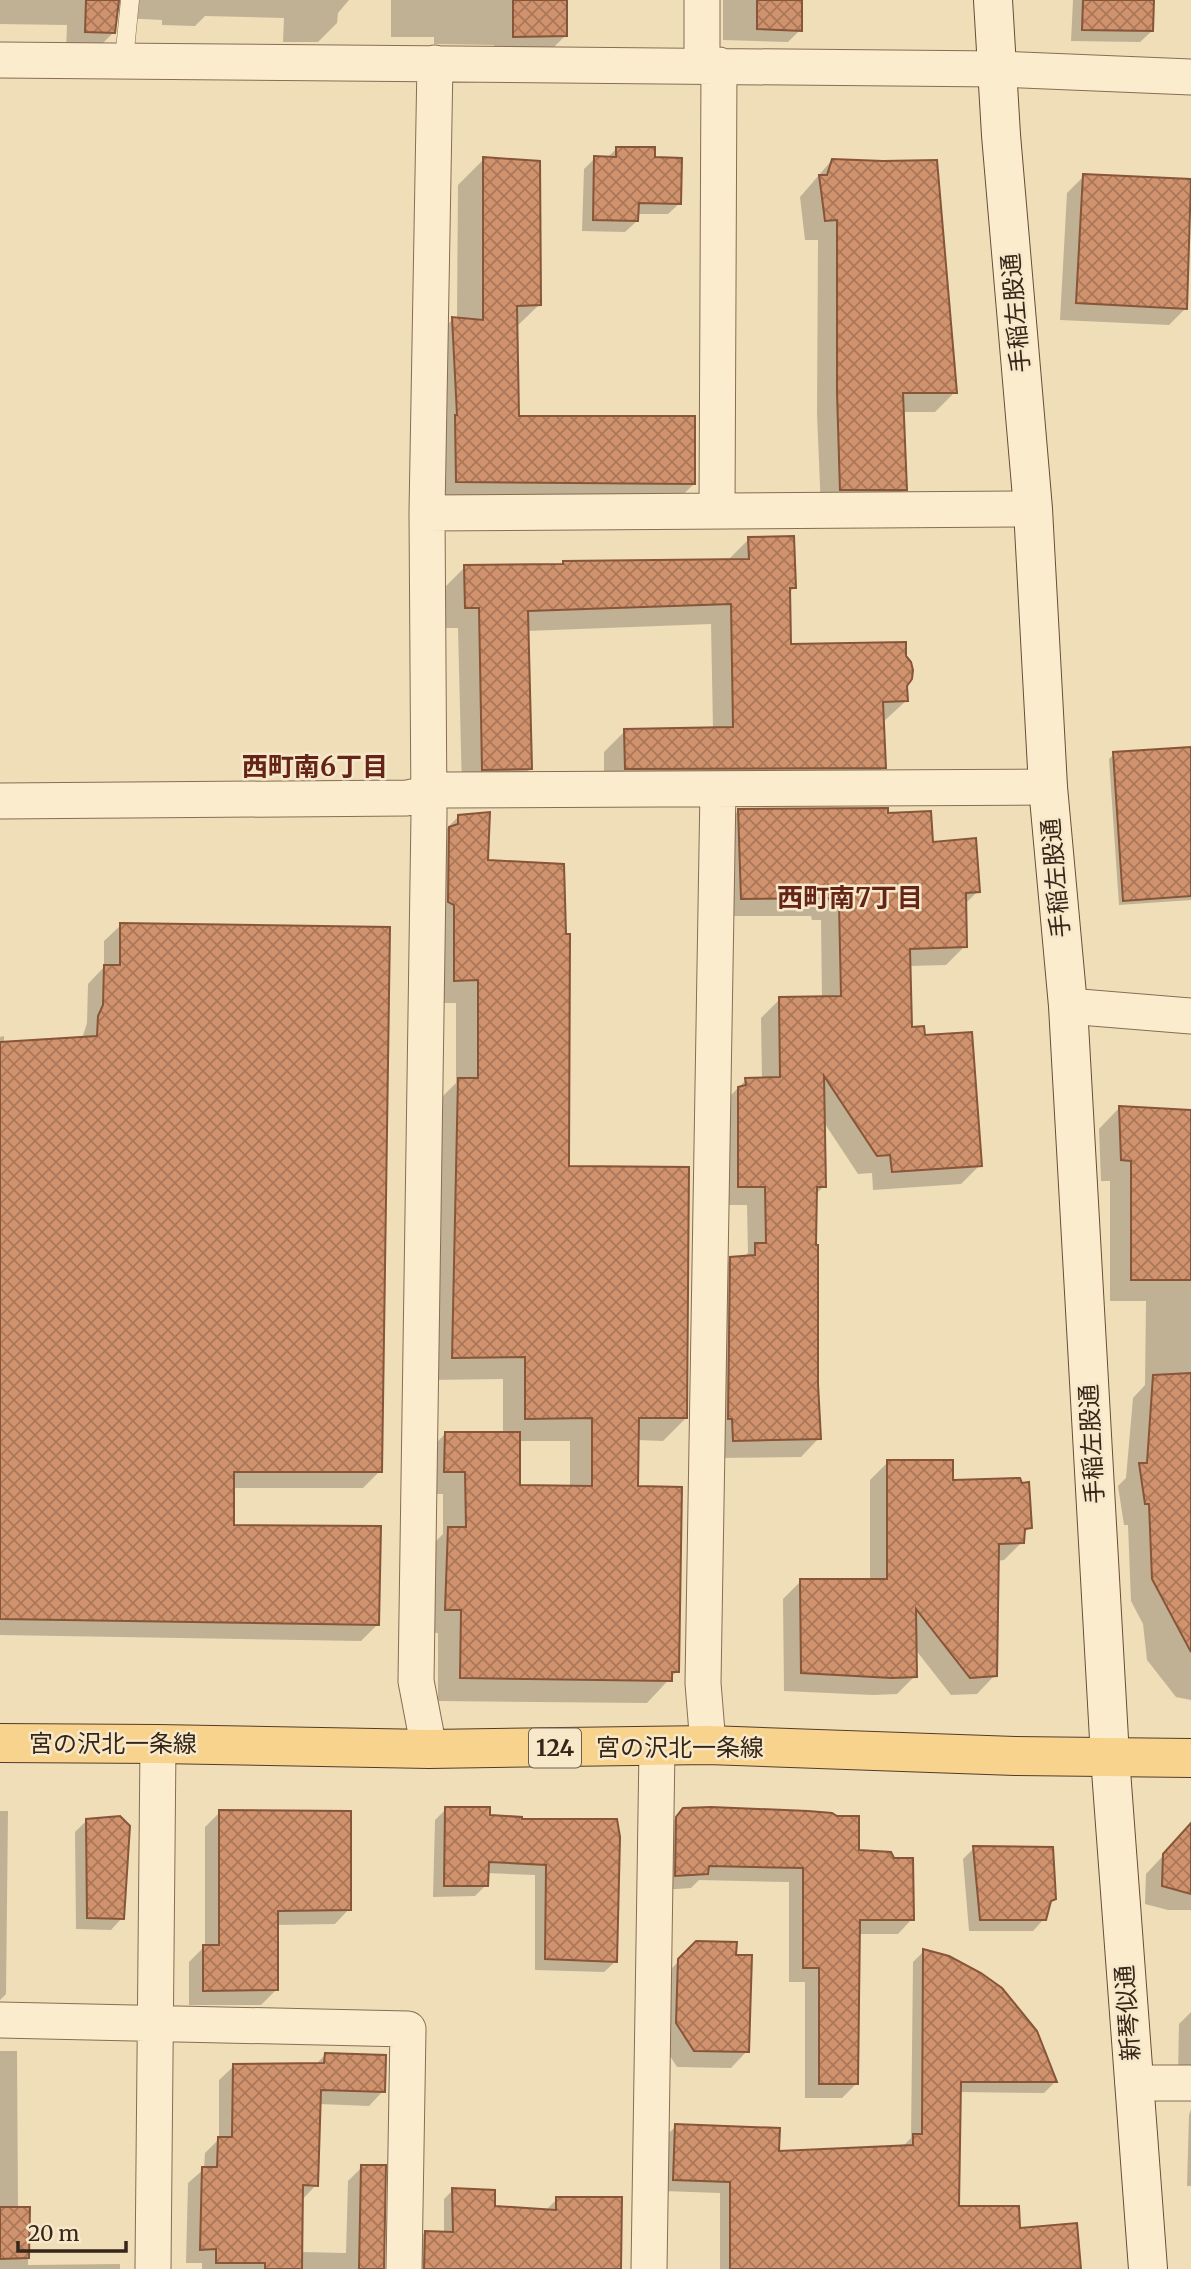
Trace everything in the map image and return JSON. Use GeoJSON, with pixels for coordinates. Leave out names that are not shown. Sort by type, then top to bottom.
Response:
{"type":"FeatureCollection","features":[{"type":"Feature","properties":{"kind":"main road","name":"宮の沢北一条線"},"geometry":{"type":"LineString","coordinates":[[0,1743],[429,1749],[657,1748],[708,1745],[1191,1758]]}},
{"type":"Feature","properties":{"kind":"street"},"geometry":{"type":"LineString","coordinates":[[702,0],[710,65],[717,511]]}},
{"type":"Feature","properties":{"kind":"street","name":"手稲左股通"},"geometry":{"type":"LineString","coordinates":[[993,0],[1002,149],[1033,509],[1048,787],[1068,1006],[1110,1757]]}},
{"type":"Feature","properties":{"kind":"street"},"geometry":{"type":"LineString","coordinates":[[0,60],[998,69],[1191,77]]}},
{"type":"Feature","properties":{"kind":"street"},"geometry":{"type":"LineString","coordinates":[[429,1749],[416,1681],[428,794],[427,513],[435,63]]}},
{"type":"Feature","properties":{"kind":"street"},"geometry":{"type":"LineString","coordinates":[[427,513],[1033,509]]}},
{"type":"Feature","properties":{"kind":"street"},"geometry":{"type":"LineString","coordinates":[[0,801],[407,798],[444,790],[1048,787]]}},
{"type":"Feature","properties":{"kind":"street"},"geometry":{"type":"LineString","coordinates":[[708,1745],[704,1683],[718,789]]}},
{"type":"Feature","properties":{"kind":"street"},"geometry":{"type":"LineString","coordinates":[[1068,1006],[1191,1016]]}},
{"type":"Feature","properties":{"kind":"street"},"geometry":{"type":"LineString","coordinates":[[153,2269],[159,1744]]}},
{"type":"Feature","properties":{"kind":"street"},"geometry":{"type":"LineString","coordinates":[[649,2269],[657,1748]]}},
{"type":"Feature","properties":{"kind":"street","name":"新琴似通"},"geometry":{"type":"LineString","coordinates":[[1110,1757],[1148,2269]]}},
{"type":"Feature","properties":{"kind":"street"},"geometry":{"type":"LineString","coordinates":[[0,2021],[408,2029],[404,2269]]}},
{"type":"Feature","properties":{"kind":"street"},"geometry":{"type":"LineString","coordinates":[[1133,2082],[1191,2084]]}},
{"type":"Feature","properties":{"kind":"lane"},"geometry":{"type":"LineString","coordinates":[[124,60],[130,0]]}},
{"type":"Feature","properties":{"kind":"building"},"geometry":{"type":"Polygon","coordinates":[[[86,0],[119,0],[115,33],[85,32],[86,0]]]}},
{"type":"Feature","properties":{"kind":"building"},"geometry":{"type":"Polygon","coordinates":[[[513,0],[567,0],[567,36],[513,37],[513,0]]]}},
{"type":"Feature","properties":{"kind":"building"},"geometry":{"type":"Polygon","coordinates":[[[757,0],[802,0],[802,31],[757,29],[757,0]]]}},
{"type":"Feature","properties":{"kind":"building"},"geometry":{"type":"Polygon","coordinates":[[[1083,0],[1154,0],[1153,31],[1082,30],[1083,0]]]}},
{"type":"Feature","properties":{"kind":"building"},"geometry":{"type":"Polygon","coordinates":[[[616,147],[655,147],[655,157],[682,158],[681,204],[639,203],[638,221],[593,220],[594,156],[616,157],[616,147]]]}},
{"type":"Feature","properties":{"kind":"building"},"geometry":{"type":"Polygon","coordinates":[[[483,157],[540,161],[541,305],[517,306],[519,416],[695,416],[695,484],[456,482],[457,415],[452,317],[483,320],[483,157]]]}},
{"type":"Feature","properties":{"kind":"building"},"geometry":{"type":"Polygon","coordinates":[[[832,159],[937,160],[957,393],[903,393],[907,490],[840,490],[837,220],[825,221],[819,175],[827,175],[832,159]]]}},
{"type":"Feature","properties":{"kind":"building"},"geometry":{"type":"Polygon","coordinates":[[[1083,174],[1191,179],[1187,309],[1076,303],[1083,174]]]}},
{"type":"Feature","properties":{"kind":"building"},"geometry":{"type":"Polygon","coordinates":[[[794,536],[796,588],[790,588],[791,644],[906,642],[906,656],[913,670],[912,679],[907,686],[908,701],[883,702],[886,768],[625,769],[624,729],[733,727],[731,604],[528,611],[532,769],[482,770],[479,608],[465,608],[464,565],[749,559],[748,537],[794,536]]]}},
{"type":"Feature","properties":{"kind":"building"},"geometry":{"type":"Polygon","coordinates":[[[1191,747],[1191,896],[1123,901],[1113,752],[1191,747]]]}},
{"type":"Feature","properties":{"kind":"building"},"geometry":{"type":"Polygon","coordinates":[[[888,808],[888,813],[931,811],[933,842],[976,838],[980,892],[966,893],[967,947],[910,949],[912,1027],[924,1026],[925,1035],[972,1032],[982,1166],[892,1172],[890,1155],[877,1156],[824,1076],[826,1187],[817,1187],[816,1245],[821,1439],[733,1441],[732,1419],[728,1419],[730,1257],[755,1255],[755,1243],[766,1243],[765,1187],[738,1187],[738,1087],[746,1085],[745,1078],[780,1077],[779,997],[841,996],[839,902],[830,902],[829,898],[741,899],[738,809],[888,808]]]}},
{"type":"Feature","properties":{"kind":"building"},"geometry":{"type":"Polygon","coordinates":[[[490,812],[488,860],[564,864],[566,934],[570,934],[569,1166],[689,1167],[687,1418],[639,1418],[638,1486],[682,1487],[679,1672],[672,1672],[672,1681],[460,1678],[461,1610],[445,1610],[448,1527],[466,1527],[465,1472],[444,1472],[445,1432],[520,1432],[520,1485],[592,1486],[592,1418],[525,1419],[525,1357],[452,1358],[458,1078],[478,1078],[478,980],[454,981],[454,905],[448,902],[449,827],[458,824],[458,815],[490,812]]]}},
{"type":"Feature","properties":{"kind":"building"},"geometry":{"type":"Polygon","coordinates":[[[120,923],[390,927],[382,1472],[234,1472],[234,1525],[381,1526],[379,1625],[0,1619],[0,1042],[97,1036],[98,1016],[103,1005],[104,965],[120,965],[120,923]]]}},
{"type":"Feature","properties":{"kind":"building"},"geometry":{"type":"Polygon","coordinates":[[[1119,1106],[1191,1110],[1191,1280],[1131,1280],[1131,1161],[1121,1160],[1119,1106]]]}},
{"type":"Feature","properties":{"kind":"building"},"geometry":{"type":"Polygon","coordinates":[[[1191,1373],[1191,1652],[1152,1579],[1149,1504],[1145,1504],[1139,1463],[1147,1463],[1153,1375],[1191,1373]]]}},
{"type":"Feature","properties":{"kind":"building"},"geometry":{"type":"Polygon","coordinates":[[[887,1460],[953,1460],[953,1480],[1020,1478],[1022,1483],[1029,1482],[1032,1528],[1025,1529],[1024,1543],[999,1544],[997,1676],[970,1678],[916,1609],[917,1677],[801,1673],[800,1579],[887,1579],[887,1460]]]}},
{"type":"Feature","properties":{"kind":"building"},"geometry":{"type":"Polygon","coordinates":[[[445,1807],[490,1807],[490,1815],[522,1819],[617,1819],[620,1837],[617,1962],[545,1959],[546,1865],[489,1862],[488,1886],[444,1886],[445,1807]]]}},
{"type":"Feature","properties":{"kind":"building"},"geometry":{"type":"Polygon","coordinates":[[[711,1807],[859,1816],[859,1850],[891,1852],[894,1858],[913,1858],[914,1920],[860,1920],[858,2084],[819,2084],[819,1968],[803,1968],[803,1868],[709,1866],[708,1874],[675,1876],[676,1817],[683,1808],[711,1807]]]}},
{"type":"Feature","properties":{"kind":"building"},"geometry":{"type":"Polygon","coordinates":[[[219,1810],[351,1811],[351,1910],[278,1911],[278,1990],[203,1991],[203,1945],[219,1945],[219,1810]]]}},
{"type":"Feature","properties":{"kind":"building"},"geometry":{"type":"Polygon","coordinates":[[[120,1816],[130,1826],[124,1919],[87,1918],[86,1819],[120,1816]]]}},
{"type":"Feature","properties":{"kind":"building"},"geometry":{"type":"Polygon","coordinates":[[[1191,1823],[1191,1894],[1162,1886],[1163,1854],[1191,1823]]]}},
{"type":"Feature","properties":{"kind":"building"},"geometry":{"type":"Polygon","coordinates":[[[973,1846],[1053,1847],[1056,1899],[1051,1901],[1046,1920],[980,1920],[973,1846]]]}},
{"type":"Feature","properties":{"kind":"building"},"geometry":{"type":"Polygon","coordinates":[[[696,1941],[737,1942],[736,1955],[752,1955],[749,2052],[694,2051],[676,2023],[678,1959],[696,1941]]]}},
{"type":"Feature","properties":{"kind":"building"},"geometry":{"type":"Polygon","coordinates":[[[923,1949],[949,1956],[1002,1988],[1037,2031],[1057,2082],[961,2082],[959,2206],[1019,2206],[1020,2228],[1077,2223],[1081,2269],[730,2269],[730,2182],[673,2180],[675,2124],[780,2128],[779,2151],[913,2145],[913,2134],[922,2134],[923,1949]]]}},
{"type":"Feature","properties":{"kind":"building"},"geometry":{"type":"Polygon","coordinates":[[[325,2053],[386,2055],[385,2092],[321,2090],[318,2186],[303,2185],[302,2269],[265,2269],[265,2263],[216,2263],[216,2249],[200,2250],[202,2167],[217,2167],[218,2137],[232,2137],[233,2064],[324,2063],[325,2053]]]}},
{"type":"Feature","properties":{"kind":"building"},"geometry":{"type":"Polygon","coordinates":[[[361,2165],[386,2165],[384,2269],[359,2269],[361,2165]]]}},
{"type":"Feature","properties":{"kind":"building"},"geometry":{"type":"Polygon","coordinates":[[[452,2188],[495,2190],[495,2206],[556,2210],[556,2197],[622,2197],[621,2269],[424,2269],[425,2231],[453,2232],[452,2188]]]}},
{"type":"Feature","properties":{"kind":"building"},"geometry":{"type":"Polygon","coordinates":[[[0,2207],[30,2207],[29,2258],[0,2259],[0,2207]]]}},
{"type":"Feature","properties":{"kind":"district","name":"西町南6丁目"},"geometry":{"type":"Point","coordinates":[315,767]}},
{"type":"Feature","properties":{"kind":"district","name":"西町南7丁目"},"geometry":{"type":"Point","coordinates":[850,898]}}]}
